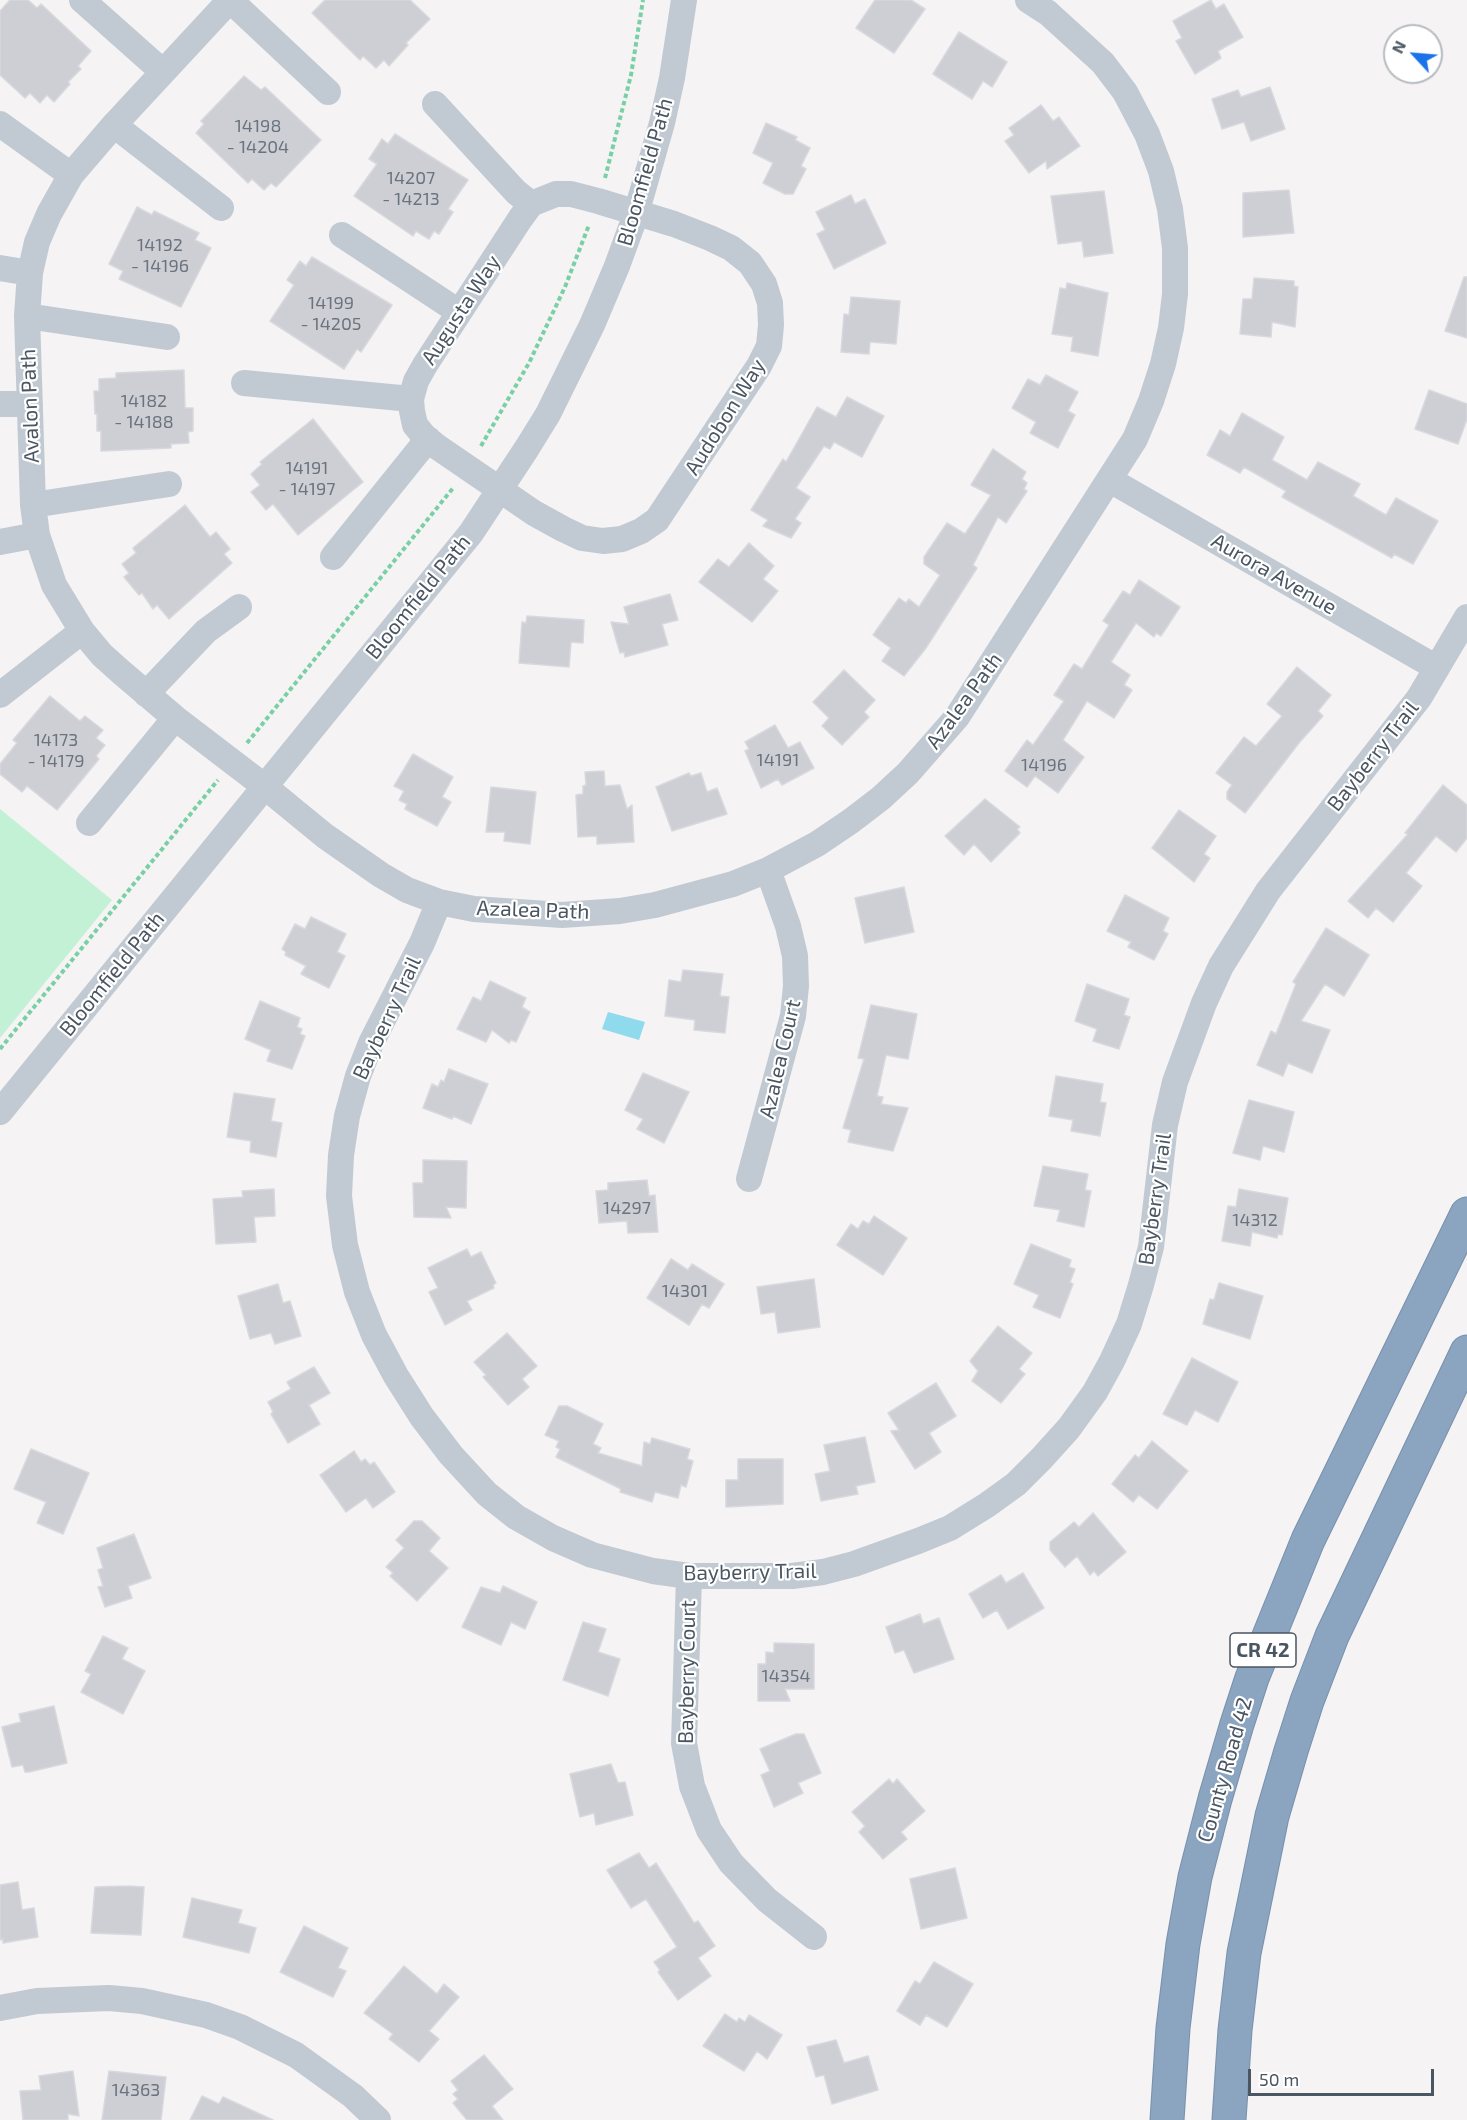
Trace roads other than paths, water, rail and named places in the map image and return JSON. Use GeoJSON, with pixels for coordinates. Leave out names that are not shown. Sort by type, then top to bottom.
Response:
{"type":"FeatureCollection","features":[{"type":"Feature","properties":{"kind":"highway","name":"County Road 42"},"geometry":{"type":"LineString","coordinates":[[1167,2120],[1173,2028],[1183,1944],[1198,1866],[1236,1724],[1252,1678],[1308,1540],[1467,1214]]}},
{"type":"Feature","properties":{"kind":"highway","name":"CR 42"},"geometry":{"type":"LineString","coordinates":[[1229,2120],[1235,2030],[1244,1953],[1272,1816],[1291,1751],[1332,1636],[1410,1467],[1467,1352]]}},
{"type":"Feature","properties":{"kind":"street"},"geometry":{"type":"LineString","coordinates":[[82,0],[163,72]]}},
{"type":"Feature","properties":{"kind":"street"},"geometry":{"type":"LineString","coordinates":[[230,0],[328,92]]}},
{"type":"Feature","properties":{"kind":"street","name":"Avalon Path"},"geometry":{"type":"LineString","coordinates":[[230,0],[71,175],[49,214],[37,242],[30,273],[27,316],[33,505],[37,535],[54,585],[82,631],[102,655],[146,694],[264,786]]}},
{"type":"Feature","properties":{"kind":"street","name":"Bloomfield Path"},"geometry":{"type":"LineString","coordinates":[[0,1112],[471,533],[543,423],[568,375],[613,276],[636,214],[662,123],[674,67],[684,0]]}},
{"type":"Feature","properties":{"kind":"street","name":"Azalea Path"},"geometry":{"type":"LineString","coordinates":[[264,786],[325,836],[407,890],[439,902],[474,909],[562,915],[620,911],[655,905],[733,884],[768,870],[817,844],[851,821],[908,773],[934,746],[975,692],[1135,439],[1163,364],[1171,328],[1175,294],[1175,248],[1170,209],[1161,171],[1147,134],[1125,92],[1103,63],[1048,13],[1028,0]]}},
{"type":"Feature","properties":{"kind":"street"},"geometry":{"type":"LineString","coordinates":[[435,104],[516,192],[531,204],[556,194],[571,195],[636,214]]}},
{"type":"Feature","properties":{"kind":"street"},"geometry":{"type":"LineString","coordinates":[[0,124],[71,175]]}},
{"type":"Feature","properties":{"kind":"street"},"geometry":{"type":"LineString","coordinates":[[114,125],[220,208]]}},
{"type":"Feature","properties":{"kind":"street","name":"Augusta Way"},"geometry":{"type":"LineString","coordinates":[[411,399],[424,365],[531,204]]}},
{"type":"Feature","properties":{"kind":"street","name":"Audobon Way"},"geometry":{"type":"LineString","coordinates":[[501,490],[534,513],[582,538],[603,541],[622,538],[640,531],[657,520],[669,505],[759,366],[769,346],[770,303],[764,284],[750,263],[732,248],[710,238],[674,224],[636,214]]}},
{"type":"Feature","properties":{"kind":"street"},"geometry":{"type":"LineString","coordinates":[[342,235],[459,312]]}},
{"type":"Feature","properties":{"kind":"street"},"geometry":{"type":"LineString","coordinates":[[0,268],[30,273]]}},
{"type":"Feature","properties":{"kind":"street"},"geometry":{"type":"LineString","coordinates":[[27,316],[166,337]]}},
{"type":"Feature","properties":{"kind":"street"},"geometry":{"type":"LineString","coordinates":[[244,383],[411,399],[416,425],[428,439],[501,490]]}},
{"type":"Feature","properties":{"kind":"street"},"geometry":{"type":"LineString","coordinates":[[0,404],[30,404]]}},
{"type":"Feature","properties":{"kind":"street"},"geometry":{"type":"LineString","coordinates":[[333,557],[428,439]]}},
{"type":"Feature","properties":{"kind":"street","name":"Aurora Avenue"},"geometry":{"type":"LineString","coordinates":[[1110,480],[1437,668]]}},
{"type":"Feature","properties":{"kind":"street"},"geometry":{"type":"LineString","coordinates":[[33,505],[170,484]]}},
{"type":"Feature","properties":{"kind":"street"},"geometry":{"type":"LineString","coordinates":[[0,542],[37,535]]}},
{"type":"Feature","properties":{"kind":"street"},"geometry":{"type":"LineString","coordinates":[[146,694],[206,631],[240,607]]}},
{"type":"Feature","properties":{"kind":"street","name":"Bayberry Trail"},"geometry":{"type":"LineString","coordinates":[[439,902],[422,943],[357,1076],[347,1116],[341,1155],[339,1196],[345,1245],[357,1292],[374,1335],[396,1376],[422,1417],[451,1455],[487,1494],[516,1517],[592,1556],[653,1571],[689,1576],[759,1577],[823,1572],[873,1558],[918,1541],[950,1528],[987,1506],[1016,1484],[1042,1458],[1069,1428],[1095,1392],[1129,1324],[1138,1295],[1151,1247],[1162,1144],[1175,1082],[1221,966],[1268,891],[1419,698],[1467,617]]}},
{"type":"Feature","properties":{"kind":"street"},"geometry":{"type":"LineString","coordinates":[[0,694],[82,631]]}},
{"type":"Feature","properties":{"kind":"street"},"geometry":{"type":"LineString","coordinates":[[89,823],[175,718]]}},
{"type":"Feature","properties":{"kind":"street","name":"Azalea Court"},"geometry":{"type":"LineString","coordinates":[[749,1179],[793,1016],[796,986],[795,956],[788,926],[768,870]]}},
{"type":"Feature","properties":{"kind":"street","name":"Bayberry Court"},"geometry":{"type":"LineString","coordinates":[[689,1576],[684,1734],[692,1786],[709,1830],[731,1863],[767,1900],[814,1937]]}},
{"type":"Feature","properties":{"kind":"street"},"geometry":{"type":"LineString","coordinates":[[0,2008],[37,2001],[109,1998],[142,2001],[206,2015],[240,2027],[296,2055],[353,2096],[378,2120]]}},
{"type":"Feature","properties":{"kind":"water"},"geometry":{"type":"Polygon","coordinates":[[[608,1012],[645,1022],[639,1040],[602,1029],[608,1012]]]}}]}
